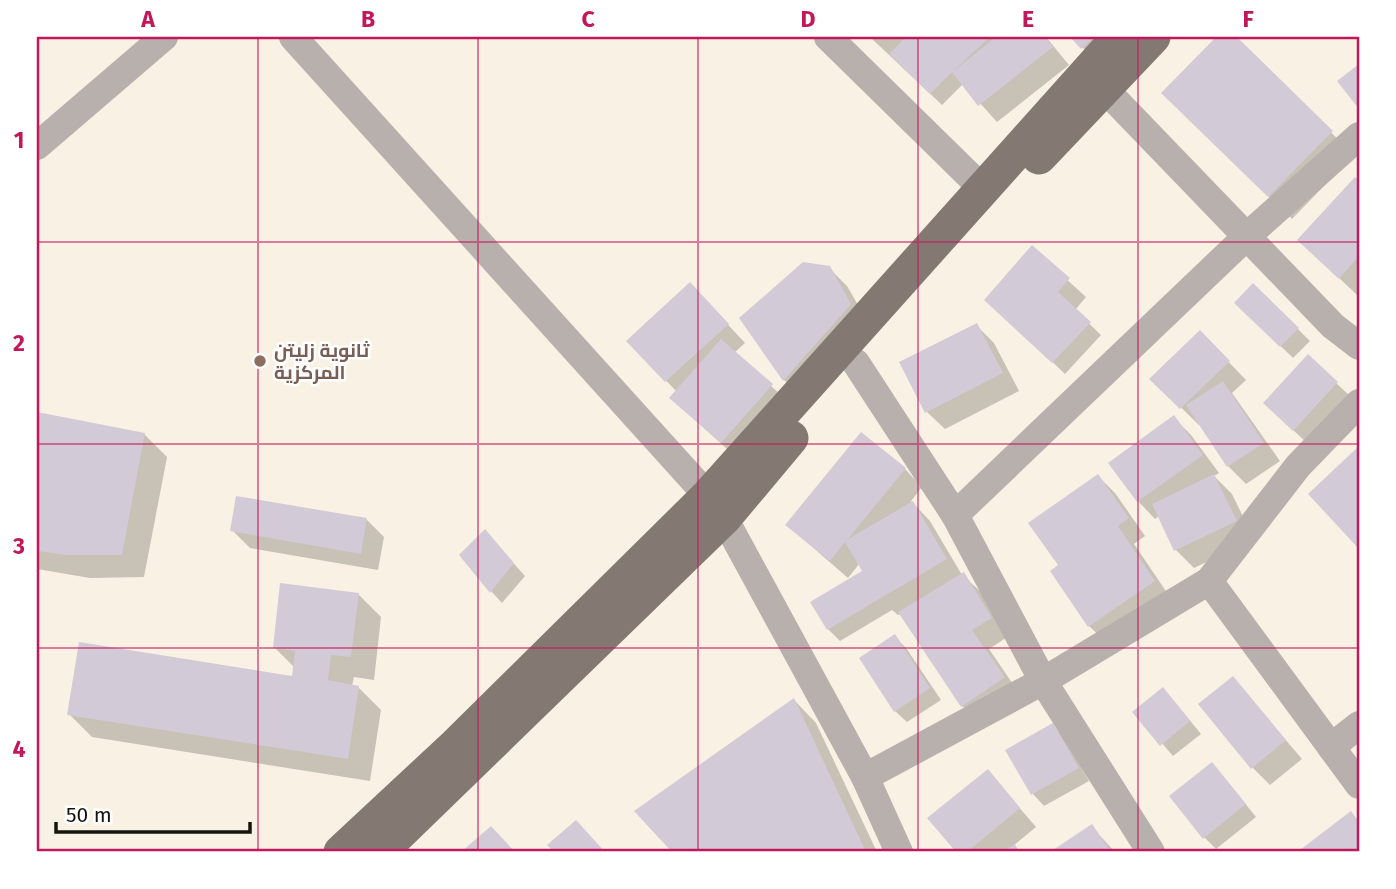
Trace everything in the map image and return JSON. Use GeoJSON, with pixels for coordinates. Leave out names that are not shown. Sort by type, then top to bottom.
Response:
{"type":"FeatureCollection","features":[{"type":"Feature","properties":{"kind":"main road"},"geometry":{"type":"LineString","coordinates":[[380,852],[856,363],[993,205],[1096,80],[1119,37]]}},
{"type":"Feature","properties":{"kind":"main road"},"geometry":{"type":"LineString","coordinates":[[341,852],[716,507],[982,188],[1096,80],[1153,37]]}},
{"type":"Feature","properties":{"kind":"street"},"geometry":{"type":"LineString","coordinates":[[37,146],[164,37]]}},
{"type":"Feature","properties":{"kind":"street"},"geometry":{"type":"LineString","coordinates":[[293,37],[716,507],[864,777],[899,852]]}},
{"type":"Feature","properties":{"kind":"street"},"geometry":{"type":"LineString","coordinates":[[828,37],[982,188]]}},
{"type":"Feature","properties":{"kind":"street"},"geometry":{"type":"LineString","coordinates":[[1096,80],[1333,326],[1359,346]]}},
{"type":"Feature","properties":{"kind":"street"},"geometry":{"type":"LineString","coordinates":[[955,516],[1247,236],[1359,136]]}},
{"type":"Feature","properties":{"kind":"street"},"geometry":{"type":"LineString","coordinates":[[856,363],[955,516],[1043,681],[1151,852]]}},
{"type":"Feature","properties":{"kind":"street"},"geometry":{"type":"LineString","coordinates":[[864,777],[1043,681],[1209,581],[1298,466],[1359,403]]}},
{"type":"Feature","properties":{"kind":"street"},"geometry":{"type":"LineString","coordinates":[[1209,581],[1359,785]]}},
{"type":"Feature","properties":{"kind":"street"},"geometry":{"type":"LineString","coordinates":[[1331,747],[1359,725]]}},
{"type":"Feature","properties":{"kind":"building"},"geometry":{"type":"Polygon","coordinates":[[[906,37],[990,37],[930,94],[889,54],[906,37]]]}},
{"type":"Feature","properties":{"kind":"building"},"geometry":{"type":"Polygon","coordinates":[[[996,37],[1045,37],[1053,47],[978,106],[952,72],[996,37]]]}},
{"type":"Feature","properties":{"kind":"building"},"geometry":{"type":"Polygon","coordinates":[[[1070,37],[1094,37],[1081,49],[1070,37]]]}},
{"type":"Feature","properties":{"kind":"building"},"geometry":{"type":"Polygon","coordinates":[[[1216,37],[1237,37],[1333,131],[1268,197],[1161,93],[1216,37]]]}},
{"type":"Feature","properties":{"kind":"building"},"geometry":{"type":"Polygon","coordinates":[[[1359,64],[1359,109],[1337,81],[1359,64]]]}},
{"type":"Feature","properties":{"kind":"building"},"geometry":{"type":"Polygon","coordinates":[[[1355,177],[1359,181],[1359,256],[1339,279],[1297,240],[1355,177]]]}},
{"type":"Feature","properties":{"kind":"building"},"geometry":{"type":"Polygon","coordinates":[[[1032,245],[1070,278],[1058,292],[1091,322],[1052,363],[984,300],[1032,245]]]}},
{"type":"Feature","properties":{"kind":"building"},"geometry":{"type":"Polygon","coordinates":[[[803,262],[830,266],[851,304],[783,381],[739,318],[803,262]]]}},
{"type":"Feature","properties":{"kind":"building"},"geometry":{"type":"Polygon","coordinates":[[[690,282],[729,324],[665,382],[626,341],[690,282]]]}},
{"type":"Feature","properties":{"kind":"building"},"geometry":{"type":"Polygon","coordinates":[[[1253,283],[1299,328],[1280,347],[1234,303],[1253,283]]]}},
{"type":"Feature","properties":{"kind":"building"},"geometry":{"type":"Polygon","coordinates":[[[977,323],[1003,373],[925,413],[899,362],[977,323]]]}},
{"type":"Feature","properties":{"kind":"building"},"geometry":{"type":"Polygon","coordinates":[[[1200,330],[1230,361],[1180,409],[1149,379],[1200,330]]]}},
{"type":"Feature","properties":{"kind":"building"},"geometry":{"type":"Polygon","coordinates":[[[721,339],[773,384],[721,443],[669,398],[721,339]]]}},
{"type":"Feature","properties":{"kind":"building"},"geometry":{"type":"Polygon","coordinates":[[[1308,354],[1338,382],[1293,431],[1263,403],[1308,354]]]}},
{"type":"Feature","properties":{"kind":"building"},"geometry":{"type":"Polygon","coordinates":[[[1223,381],[1264,443],[1227,467],[1186,405],[1223,381]]]}},
{"type":"Feature","properties":{"kind":"building"},"geometry":{"type":"Polygon","coordinates":[[[37,412],[145,433],[122,555],[66,555],[37,551],[37,412]]]}},
{"type":"Feature","properties":{"kind":"building"},"geometry":{"type":"Polygon","coordinates":[[[1174,415],[1203,455],[1137,502],[1108,463],[1174,415]]]}},
{"type":"Feature","properties":{"kind":"building"},"geometry":{"type":"Polygon","coordinates":[[[861,432],[906,468],[848,539],[913,501],[947,559],[827,630],[810,602],[862,571],[845,542],[830,561],[785,525],[861,432]]]}},
{"type":"Feature","properties":{"kind":"building"},"geometry":{"type":"Polygon","coordinates":[[[1359,446],[1359,549],[1308,494],[1359,446]]]}},
{"type":"Feature","properties":{"kind":"building"},"geometry":{"type":"Polygon","coordinates":[[[1098,474],[1129,518],[1118,526],[1155,581],[1088,627],[1050,571],[1058,565],[1028,523],[1098,474]]]}},
{"type":"Feature","properties":{"kind":"building"},"geometry":{"type":"Polygon","coordinates":[[[1214,474],[1237,521],[1174,551],[1152,504],[1214,474]]]}},
{"type":"Feature","properties":{"kind":"building"},"geometry":{"type":"Polygon","coordinates":[[[236,496],[367,518],[361,554],[230,531],[236,496]]]}},
{"type":"Feature","properties":{"kind":"building"},"geometry":{"type":"Polygon","coordinates":[[[485,529],[514,563],[490,593],[459,555],[485,529]]]}},
{"type":"Feature","properties":{"kind":"building"},"geometry":{"type":"Polygon","coordinates":[[[964,572],[992,618],[972,630],[1005,677],[961,707],[898,612],[964,572]]]}},
{"type":"Feature","properties":{"kind":"building"},"geometry":{"type":"Polygon","coordinates":[[[280,583],[359,593],[351,657],[331,655],[328,680],[359,686],[348,759],[67,715],[79,642],[292,676],[295,651],[273,648],[280,583]]]}},
{"type":"Feature","properties":{"kind":"building"},"geometry":{"type":"Polygon","coordinates":[[[895,634],[930,688],[894,712],[859,658],[895,634]]]}},
{"type":"Feature","properties":{"kind":"building"},"geometry":{"type":"Polygon","coordinates":[[[1233,676],[1286,740],[1251,769],[1198,704],[1233,676]]]}},
{"type":"Feature","properties":{"kind":"building"},"geometry":{"type":"Polygon","coordinates":[[[1163,687],[1190,721],[1160,746],[1132,712],[1163,687]]]}},
{"type":"Feature","properties":{"kind":"building"},"geometry":{"type":"Polygon","coordinates":[[[794,698],[866,852],[668,852],[670,850],[634,811],[794,698]]]}},
{"type":"Feature","properties":{"kind":"building"},"geometry":{"type":"Polygon","coordinates":[[[1053,723],[1079,768],[1031,795],[1005,750],[1053,723]]]}},
{"type":"Feature","properties":{"kind":"building"},"geometry":{"type":"Polygon","coordinates":[[[1212,762],[1246,804],[1203,839],[1169,796],[1212,762]]]}},
{"type":"Feature","properties":{"kind":"building"},"geometry":{"type":"Polygon","coordinates":[[[988,769],[1020,808],[967,852],[956,852],[927,818],[988,769]]]}},
{"type":"Feature","properties":{"kind":"building"},"geometry":{"type":"Polygon","coordinates":[[[1351,811],[1359,822],[1359,852],[1300,850],[1351,811]]]}},
{"type":"Feature","properties":{"kind":"building"},"geometry":{"type":"Polygon","coordinates":[[[576,820],[605,852],[554,852],[547,845],[576,820]]]}},
{"type":"Feature","properties":{"kind":"building"},"geometry":{"type":"Polygon","coordinates":[[[1092,824],[1111,852],[1050,852],[1092,824]]]}},
{"type":"Feature","properties":{"kind":"building"},"geometry":{"type":"Polygon","coordinates":[[[491,826],[515,852],[461,852],[491,826]]]}},
{"type":"Feature","properties":{"kind":"building"},"geometry":{"type":"Polygon","coordinates":[[[1015,844],[1019,852],[1001,852],[1015,844]]]}},
{"type":"Feature","properties":{"kind":"place","name":"ثانوية زليتن المركزية"},"geometry":{"type":"Point","coordinates":[260,361]}}]}
